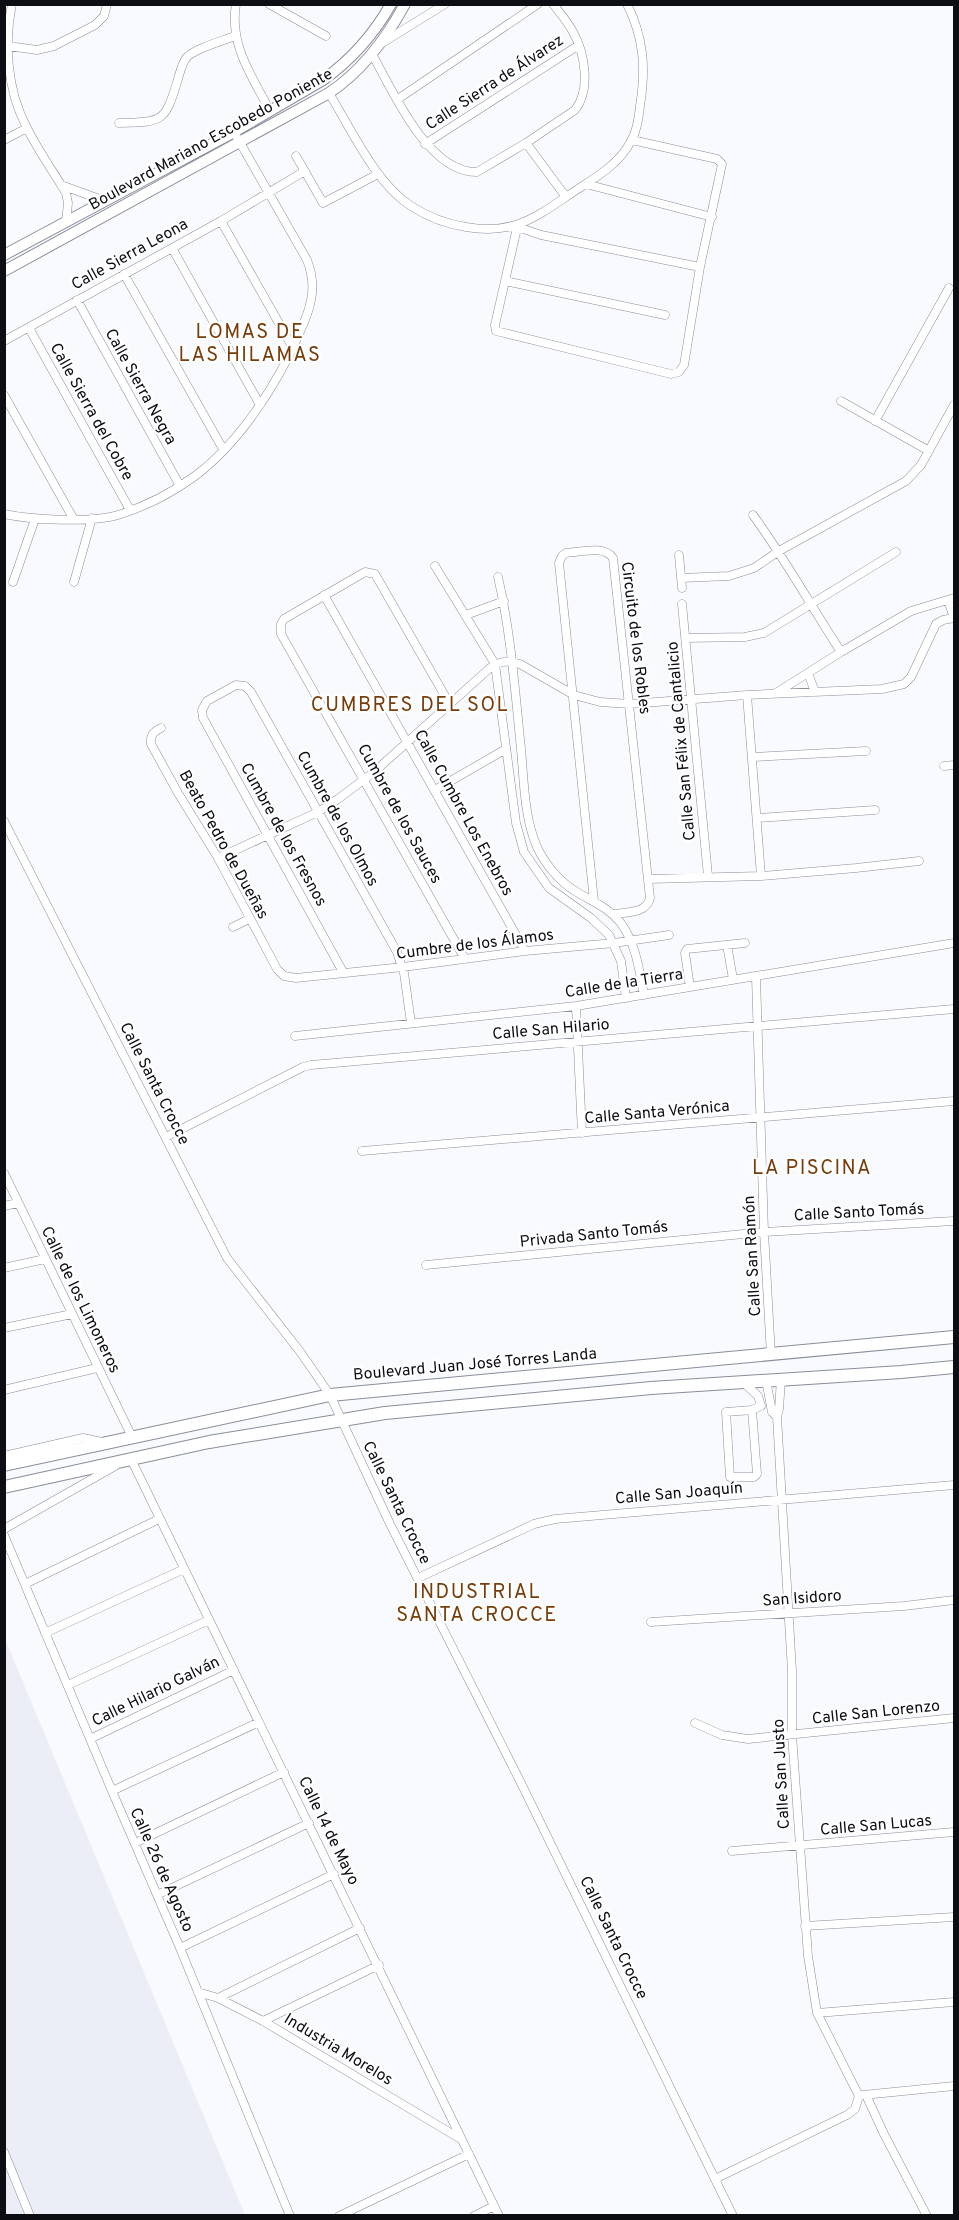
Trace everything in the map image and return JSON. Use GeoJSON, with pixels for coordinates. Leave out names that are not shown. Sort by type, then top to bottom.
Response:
{"type":"FeatureCollection","features":[{"type":"Feature","properties":{"kind":"main road","name":"Boulevard Juan José Torres Landa"},"geometry":{"type":"LineString","coordinates":[[4,1465],[330,1395],[954,1337]]}},
{"type":"Feature","properties":{"kind":"main road"},"geometry":{"type":"LineString","coordinates":[[4,1487],[209,1442],[385,1413],[562,1396],[954,1367]]}},
{"type":"Feature","properties":{"kind":"street"},"geometry":{"type":"LineString","coordinates":[[12,4],[8,46],[13,92],[27,128],[61,185],[68,203],[66,223]]}},
{"type":"Feature","properties":{"kind":"street"},"geometry":{"type":"LineString","coordinates":[[8,46],[37,50],[54,46],[94,25],[104,16],[107,4]]}},
{"type":"Feature","properties":{"kind":"street"},"geometry":{"type":"LineString","coordinates":[[236,4],[235,36],[240,53],[270,111]]}},
{"type":"Feature","properties":{"kind":"street"},"geometry":{"type":"LineString","coordinates":[[269,4],[326,36]]}},
{"type":"Feature","properties":{"kind":"street","name":"Boulevard Mariano Escobedo Poniente"},"geometry":{"type":"LineString","coordinates":[[4,255],[310,89],[336,71],[369,38],[391,4]]}},
{"type":"Feature","properties":{"kind":"street","name":"Boulevard Mariano Escobedo Poniente"},"geometry":{"type":"LineString","coordinates":[[4,270],[329,93],[352,75],[372,54],[405,4]]}},
{"type":"Feature","properties":{"kind":"street"},"geometry":{"type":"LineString","coordinates":[[381,43],[445,4]]}},
{"type":"Feature","properties":{"kind":"street"},"geometry":{"type":"LineString","coordinates":[[398,99],[538,4]]}},
{"type":"Feature","properties":{"kind":"street"},"geometry":{"type":"LineString","coordinates":[[372,54],[425,144],[459,169],[474,172],[482,170],[526,143],[579,105],[584,81],[579,45],[573,31],[553,4]]}},
{"type":"Feature","properties":{"kind":"street"},"geometry":{"type":"LineString","coordinates":[[329,93],[378,174],[400,198],[430,217],[460,226],[486,230],[516,227],[586,184],[614,163],[632,140],[638,119],[645,68],[639,32],[627,4]]}},
{"type":"Feature","properties":{"kind":"street"},"geometry":{"type":"LineString","coordinates":[[119,123],[153,122],[159,119],[170,107],[181,69],[187,57],[235,36]]}},
{"type":"Feature","properties":{"kind":"street","name":"Calle Sierra de Álvarez"},"geometry":{"type":"LineString","coordinates":[[425,144],[579,45]]}},
{"type":"Feature","properties":{"kind":"street"},"geometry":{"type":"LineString","coordinates":[[4,140],[27,128]]}},
{"type":"Feature","properties":{"kind":"street"},"geometry":{"type":"LineString","coordinates":[[6,512],[35,519],[93,518],[117,515],[180,486],[202,471],[223,449],[260,405],[282,372],[311,302],[311,271],[308,260],[234,132]]}},
{"type":"Feature","properties":{"kind":"street"},"geometry":{"type":"LineString","coordinates":[[516,227],[494,328],[499,333],[671,374],[679,372],[684,365],[700,267],[722,167],[721,161],[632,140]]}},
{"type":"Feature","properties":{"kind":"street"},"geometry":{"type":"LineString","coordinates":[[526,143],[566,197]]}},
{"type":"Feature","properties":{"kind":"street"},"geometry":{"type":"LineString","coordinates":[[296,156],[323,203],[378,174]]}},
{"type":"Feature","properties":{"kind":"street","name":"Calle Sierra Leona"},"geometry":{"type":"LineString","coordinates":[[4,341],[221,221],[305,171]]}},
{"type":"Feature","properties":{"kind":"street"},"geometry":{"type":"LineString","coordinates":[[586,184],[712,217]]}},
{"type":"Feature","properties":{"kind":"street"},"geometry":{"type":"LineString","coordinates":[[61,185],[105,201]]}},
{"type":"Feature","properties":{"kind":"street"},"geometry":{"type":"LineString","coordinates":[[221,221],[293,348]]}},
{"type":"Feature","properties":{"kind":"street"},"geometry":{"type":"LineString","coordinates":[[516,227],[541,235],[700,267]]}},
{"type":"Feature","properties":{"kind":"street"},"geometry":{"type":"LineString","coordinates":[[172,248],[260,405]]}},
{"type":"Feature","properties":{"kind":"street"},"geometry":{"type":"LineString","coordinates":[[124,274],[223,449]]}},
{"type":"Feature","properties":{"kind":"street"},"geometry":{"type":"LineString","coordinates":[[505,281],[665,315]]}},
{"type":"Feature","properties":{"kind":"street"},"geometry":{"type":"LineString","coordinates":[[875,421],[949,288]]}},
{"type":"Feature","properties":{"kind":"street","name":"Calle Sierra Negra"},"geometry":{"type":"LineString","coordinates":[[77,300],[180,486]]}},
{"type":"Feature","properties":{"kind":"street","name":"Calle Sierra del Cobre"},"geometry":{"type":"LineString","coordinates":[[29,328],[130,510]]}},
{"type":"Feature","properties":{"kind":"street"},"geometry":{"type":"LineString","coordinates":[[4,395],[73,518]]}},
{"type":"Feature","properties":{"kind":"street"},"geometry":{"type":"LineString","coordinates":[[841,401],[929,451]]}},
{"type":"Feature","properties":{"kind":"street"},"geometry":{"type":"LineString","coordinates":[[681,578],[737,574],[754,568],[779,551],[906,481],[914,474],[929,451],[954,405]]}},
{"type":"Feature","properties":{"kind":"street"},"geometry":{"type":"LineString","coordinates":[[753,515],[779,551],[809,604],[841,652]]}},
{"type":"Feature","properties":{"kind":"street"},"geometry":{"type":"LineString","coordinates":[[74,582],[93,518]]}},
{"type":"Feature","properties":{"kind":"street"},"geometry":{"type":"LineString","coordinates":[[13,582],[35,519]]}},
{"type":"Feature","properties":{"kind":"street","name":"Circuito de los Robles"},"geometry":{"type":"LineString","coordinates":[[594,901],[560,563],[562,556],[566,553],[605,551],[613,558],[649,879],[648,904],[644,909],[613,914]]}},
{"type":"Feature","properties":{"kind":"street"},"geometry":{"type":"LineString","coordinates":[[686,638],[754,635],[774,628],[809,604],[896,552]]}},
{"type":"Feature","properties":{"kind":"street"},"geometry":{"type":"LineString","coordinates":[[679,555],[682,588]]}},
{"type":"Feature","properties":{"kind":"street"},"geometry":{"type":"LineString","coordinates":[[435,566],[495,664],[517,832],[530,862],[549,888],[591,918],[609,935],[621,961],[626,998]]}},
{"type":"Feature","properties":{"kind":"street"},"geometry":{"type":"LineString","coordinates":[[324,595],[365,572],[375,574],[449,703]]}},
{"type":"Feature","properties":{"kind":"street"},"geometry":{"type":"LineString","coordinates":[[498,577],[504,601],[512,661],[526,806],[532,834],[544,860],[556,875],[574,891],[613,914],[632,941],[644,995]]}},
{"type":"Feature","properties":{"kind":"street","name":"Cumbre de los Sauces"},"geometry":{"type":"LineString","coordinates":[[324,595],[284,619],[281,624],[281,634],[465,959]]}},
{"type":"Feature","properties":{"kind":"street","name":"Calle Cumbre Los Enebros"},"geometry":{"type":"LineString","coordinates":[[324,595],[525,951]]}},
{"type":"Feature","properties":{"kind":"street"},"geometry":{"type":"LineString","coordinates":[[218,858],[318,812],[365,780],[495,664],[512,661],[574,694],[600,702],[630,704],[747,695],[775,694],[882,689],[904,684],[911,677],[936,624],[954,618],[951,599],[911,611],[775,694]]}},
{"type":"Feature","properties":{"kind":"street"},"geometry":{"type":"LineString","coordinates":[[465,615],[504,601]]}},
{"type":"Feature","properties":{"kind":"street","name":"Calle San Félix de Cantalicio"},"geometry":{"type":"LineString","coordinates":[[682,604],[708,876]]}},
{"type":"Feature","properties":{"kind":"street"},"geometry":{"type":"LineString","coordinates":[[808,673],[815,692]]}},
{"type":"Feature","properties":{"kind":"street","name":"Cumbre de los Olmos"},"geometry":{"type":"LineString","coordinates":[[202,710],[207,701],[236,685],[245,686],[251,692],[397,952],[403,967],[411,1023]]}},
{"type":"Feature","properties":{"kind":"street"},"geometry":{"type":"LineString","coordinates":[[747,695],[761,876]]}},
{"type":"Feature","properties":{"kind":"street","name":"Cumbre de los Fresnos"},"geometry":{"type":"LineString","coordinates":[[202,710],[203,718],[343,972]]}},
{"type":"Feature","properties":{"kind":"street","name":"Beato Pedro de Dueñas"},"geometry":{"type":"LineString","coordinates":[[160,728],[153,732],[150,738],[152,744],[178,793],[218,858],[277,969],[284,976]]}},
{"type":"Feature","properties":{"kind":"street"},"geometry":{"type":"LineString","coordinates":[[435,790],[506,750]]}},
{"type":"Feature","properties":{"kind":"street"},"geometry":{"type":"LineString","coordinates":[[753,757],[866,751]]}},
{"type":"Feature","properties":{"kind":"street"},"geometry":{"type":"LineString","coordinates":[[944,766],[954,765]]}},
{"type":"Feature","properties":{"kind":"street"},"geometry":{"type":"LineString","coordinates":[[758,818],[875,810]]}},
{"type":"Feature","properties":{"kind":"street","name":"Calle Santa Crocce"},"geometry":{"type":"LineString","coordinates":[[4,821],[227,1258],[251,1292],[301,1353],[330,1395],[733,2216]]}},
{"type":"Feature","properties":{"kind":"street"},"geometry":{"type":"LineString","coordinates":[[649,879],[761,876],[919,861]]}},
{"type":"Feature","properties":{"kind":"street"},"geometry":{"type":"LineString","coordinates":[[233,927],[249,919]]}},
{"type":"Feature","properties":{"kind":"street","name":"Cumbre de los Álamos"},"geometry":{"type":"LineString","coordinates":[[284,976],[296,978],[403,967],[669,935]]}},
{"type":"Feature","properties":{"kind":"street"},"geometry":{"type":"LineString","coordinates":[[690,987],[686,951],[691,948],[745,943]]}},
{"type":"Feature","properties":{"kind":"street","name":"Calle de la Tierra"},"geometry":{"type":"LineString","coordinates":[[295,1035],[576,1006],[954,943]]}},
{"type":"Feature","properties":{"kind":"street"},"geometry":{"type":"LineString","coordinates":[[727,945],[733,979]]}},
{"type":"Feature","properties":{"kind":"street","name":"Calle San Ramón"},"geometry":{"type":"LineString","coordinates":[[756,976],[764,1232],[771,1355]]}},
{"type":"Feature","properties":{"kind":"street"},"geometry":{"type":"LineString","coordinates":[[576,1006],[582,1133]]}},
{"type":"Feature","properties":{"kind":"street","name":"Calle San Hilario"},"geometry":{"type":"LineString","coordinates":[[166,1137],[311,1065],[954,1009]]}},
{"type":"Feature","properties":{"kind":"street","name":"Calle Santa Verónica"},"geometry":{"type":"LineString","coordinates":[[362,1151],[954,1101]]}},
{"type":"Feature","properties":{"kind":"street","name":"Calle de los Limoneros"},"geometry":{"type":"LineString","coordinates":[[4,1173],[132,1437]]}},
{"type":"Feature","properties":{"kind":"street"},"geometry":{"type":"LineString","coordinates":[[4,1206],[18,1203]]}},
{"type":"Feature","properties":{"kind":"street","name":"Calle Santo Tomás"},"geometry":{"type":"LineString","coordinates":[[764,1232],[954,1221]]}},
{"type":"Feature","properties":{"kind":"street","name":"Privada Santo Tomás"},"geometry":{"type":"LineString","coordinates":[[426,1266],[764,1232]]}},
{"type":"Feature","properties":{"kind":"street"},"geometry":{"type":"LineString","coordinates":[[4,1268],[45,1259]]}},
{"type":"Feature","properties":{"kind":"street"},"geometry":{"type":"LineString","coordinates":[[4,1328],[72,1314]]}},
{"type":"Feature","properties":{"kind":"street"},"geometry":{"type":"LineString","coordinates":[[4,1390],[97,1368]]}},
{"type":"Feature","properties":{"kind":"street","name":"Calle San Justo"},"geometry":{"type":"LineString","coordinates":[[780,1379],[777,1417],[792,1671],[792,1735],[805,1926],[817,2013],[927,2216]]}},
{"type":"Feature","properties":{"kind":"street","name":"Calle San Justo"},"geometry":{"type":"LineString","coordinates":[[766,1380],[772,1412],[777,1417]]}},
{"type":"Feature","properties":{"kind":"street"},"geometry":{"type":"LineString","coordinates":[[743,1382],[758,1396],[761,1406],[752,1410],[726,1412],[730,1477],[754,1477],[757,1474],[752,1410]]}},
{"type":"Feature","properties":{"kind":"street"},"geometry":{"type":"LineString","coordinates":[[4,1456],[83,1438],[104,1443]]}},
{"type":"Feature","properties":{"kind":"street"},"geometry":{"type":"LineString","coordinates":[[4,1529],[127,1460]]}},
{"type":"Feature","properties":{"kind":"street","name":"Calle 14 de Mayo"},"geometry":{"type":"LineString","coordinates":[[127,1460],[234,1670],[499,2216]]}},
{"type":"Feature","properties":{"kind":"street","name":"Calle San Joaquín"},"geometry":{"type":"LineString","coordinates":[[418,1578],[544,1521],[782,1498],[954,1485]]}},
{"type":"Feature","properties":{"kind":"street"},"geometry":{"type":"LineString","coordinates":[[25,1584],[159,1519]]}},
{"type":"Feature","properties":{"kind":"street","name":"Calle 26 de Agosto"},"geometry":{"type":"LineString","coordinates":[[4,1536],[180,1948],[290,2216]]}},
{"type":"Feature","properties":{"kind":"street"},"geometry":{"type":"LineString","coordinates":[[45,1633],[184,1569]]}},
{"type":"Feature","properties":{"kind":"street","name":"San Isidoro"},"geometry":{"type":"LineString","coordinates":[[651,1622],[904,1606],[954,1600]]}},
{"type":"Feature","properties":{"kind":"street"},"geometry":{"type":"LineString","coordinates":[[68,1685],[209,1620]]}},
{"type":"Feature","properties":{"kind":"street","name":"Calle Hilario Galván"},"geometry":{"type":"LineString","coordinates":[[90,1739],[234,1670]]}},
{"type":"Feature","properties":{"kind":"street","name":"Calle San Lorenzo"},"geometry":{"type":"LineString","coordinates":[[695,1723],[722,1735],[738,1739],[954,1718]]}},
{"type":"Feature","properties":{"kind":"street"},"geometry":{"type":"LineString","coordinates":[[112,1791],[259,1722]]}},
{"type":"Feature","properties":{"kind":"street"},"geometry":{"type":"LineString","coordinates":[[135,1843],[284,1772]]}},
{"type":"Feature","properties":{"kind":"street"},"geometry":{"type":"LineString","coordinates":[[157,1895],[309,1823]]}},
{"type":"Feature","properties":{"kind":"street","name":"Calle San Lucas"},"geometry":{"type":"LineString","coordinates":[[732,1851],[954,1833]]}},
{"type":"Feature","properties":{"kind":"street"},"geometry":{"type":"LineString","coordinates":[[180,1948],[334,1874]]}},
{"type":"Feature","properties":{"kind":"street"},"geometry":{"type":"LineString","coordinates":[[805,1926],[954,1917]]}},
{"type":"Feature","properties":{"kind":"street"},"geometry":{"type":"LineString","coordinates":[[218,1998],[360,1928]]}},
{"type":"Feature","properties":{"kind":"street"},"geometry":{"type":"LineString","coordinates":[[263,2021],[378,1965]]}},
{"type":"Feature","properties":{"kind":"street","name":"Industria Morelos"},"geometry":{"type":"LineString","coordinates":[[198,1992],[218,1998],[263,2021],[460,2139]]}},
{"type":"Feature","properties":{"kind":"street"},"geometry":{"type":"LineString","coordinates":[[817,2013],[954,2002]]}},
{"type":"Feature","properties":{"kind":"street"},"geometry":{"type":"LineString","coordinates":[[715,2179],[847,2115],[855,2109],[863,2095],[954,2086]]}},
{"type":"Feature","properties":{"kind":"street"},"geometry":{"type":"LineString","coordinates":[[4,2152],[30,2216]]}},
{"type":"Feature","properties":{"kind":"street"},"geometry":{"type":"LineString","coordinates":[[339,2216],[469,2154]]}},
{"type":"Feature","properties":{"kind":"street"},"geometry":{"type":"LineString","coordinates":[[474,2216],[494,2206]]}},
{"type":"Feature","properties":{"kind":"shaded area"},"geometry":{"type":"Polygon","coordinates":[[[5,1639],[245,2215],[5,2215],[5,1639]]]}},
{"type":"Feature","properties":{"kind":"district","name":"LOMAS DE LAS HILAMAS"},"geometry":{"type":"Point","coordinates":[250,344]}},
{"type":"Feature","properties":{"kind":"district","name":"CUMBRES DEL SOL"},"geometry":{"type":"Point","coordinates":[410,706]}},
{"type":"Feature","properties":{"kind":"district","name":"LA PISCINA"},"geometry":{"type":"Point","coordinates":[812,1169]}},
{"type":"Feature","properties":{"kind":"district","name":"INDUSTRIAL SANTA CROCCE"},"geometry":{"type":"Point","coordinates":[477,1604]}}]}
